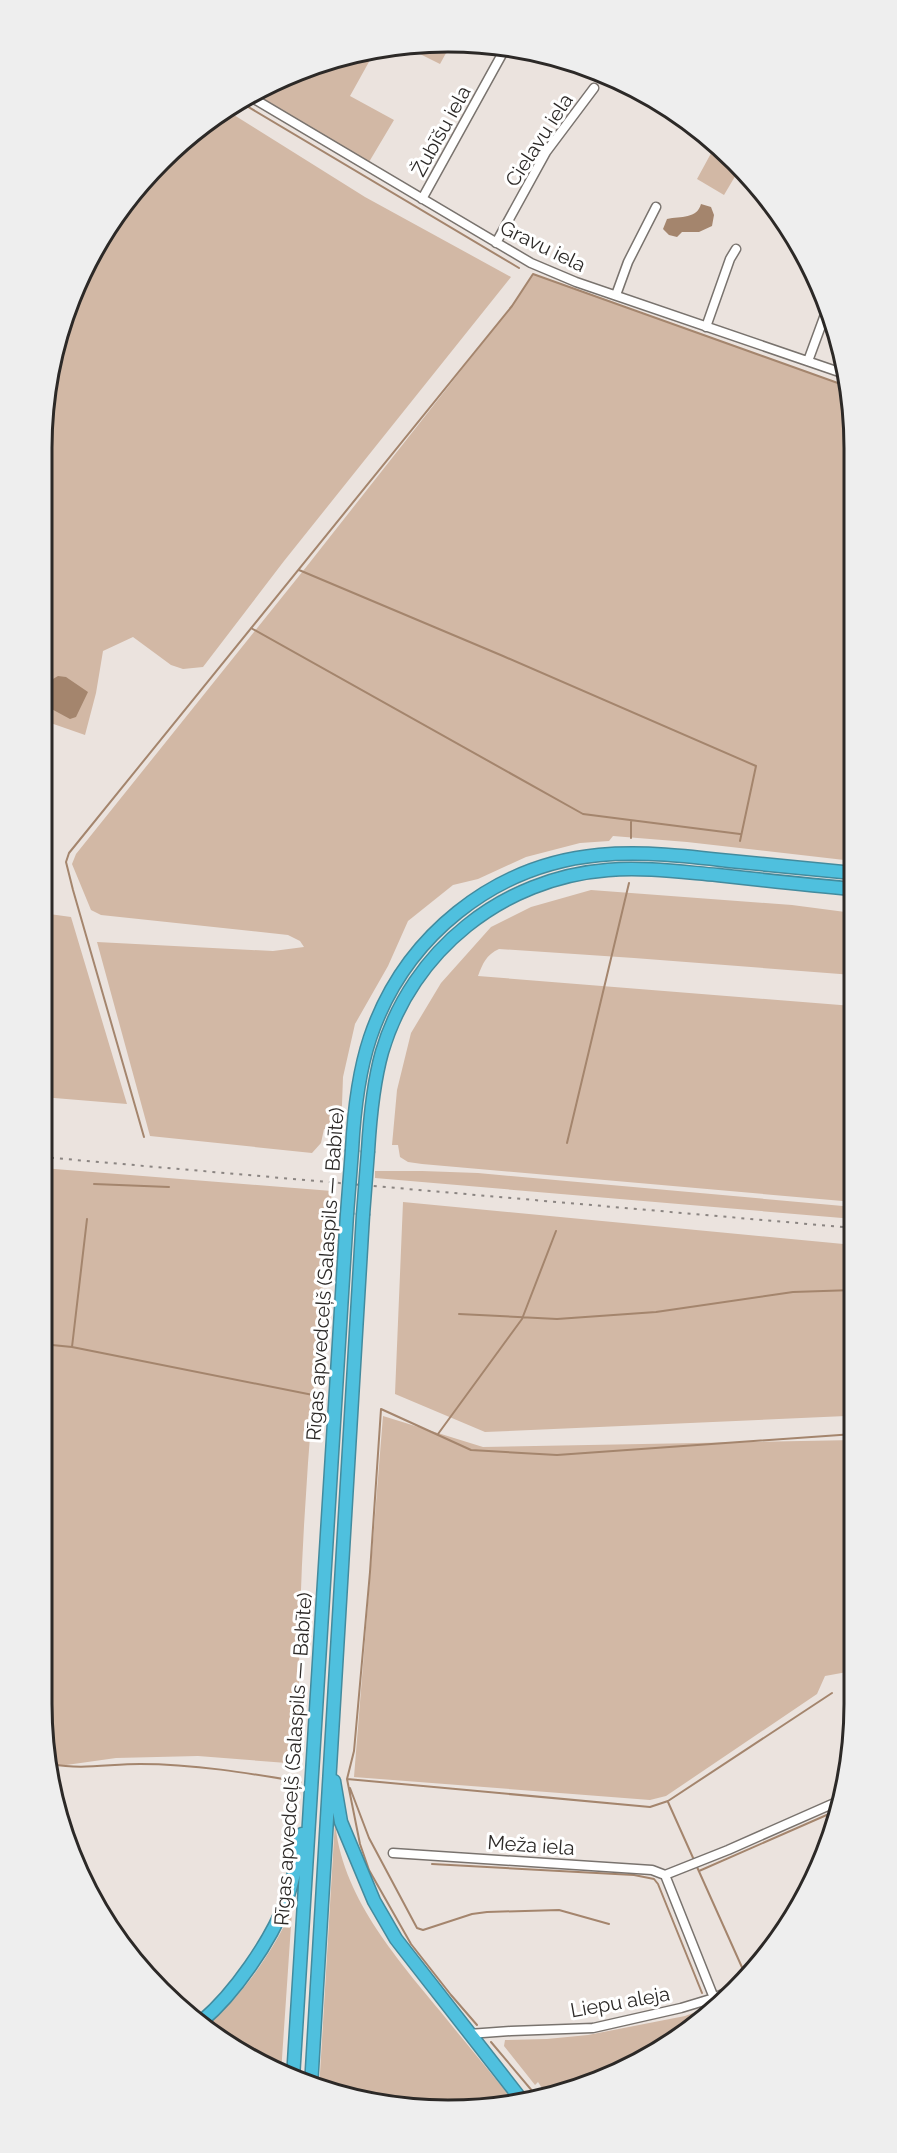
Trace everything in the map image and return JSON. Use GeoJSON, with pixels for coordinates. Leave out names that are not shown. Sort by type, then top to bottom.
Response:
{"type":"FeatureCollection","features":[{"type":"Feature","properties":{"kind":"highway","name":"Rīgas apvedceļš (Salaspils — Babīte)"},"geometry":{"type":"LineString","coordinates":[[294,2069],[347,1214],[356,1098],[362,1066],[373,1029],[389,995],[416,954],[437,930],[466,905],[496,885],[552,864],[582,857],[627,854],[692,857],[844,872]]}},
{"type":"Feature","properties":{"kind":"highway","name":"Rīgas apvedceļš (Salaspils — Babīte)"},"geometry":{"type":"LineString","coordinates":[[312,2075],[368,1151],[378,1068],[387,1038],[400,1008],[417,979],[465,926],[505,899],[531,887],[560,878],[621,869],[666,871],[844,888]]}},
{"type":"Feature","properties":{"kind":"highway"},"geometry":{"type":"LineString","coordinates":[[330,1753],[341,1822],[374,1901],[396,1940],[517,2094]]}},
{"type":"Feature","properties":{"kind":"highway"},"geometry":{"type":"LineString","coordinates":[[206,2018],[258,1954],[276,1924],[287,1900],[310,1798]]}},
{"type":"Feature","properties":{"kind":"street","name":"Žubīšu iela"},"geometry":{"type":"LineString","coordinates":[[422,199],[501,56]]}},
{"type":"Feature","properties":{"kind":"street","name":"Cielavu iela"},"geometry":{"type":"LineString","coordinates":[[496,243],[546,152],[594,88]]}},
{"type":"Feature","properties":{"kind":"street","name":"Gravu iela"},"geometry":{"type":"LineString","coordinates":[[258,102],[531,263],[576,282],[837,371]]}},
{"type":"Feature","properties":{"kind":"street"},"geometry":{"type":"LineString","coordinates":[[616,296],[628,262],[656,207]]}},
{"type":"Feature","properties":{"kind":"street"},"geometry":{"type":"LineString","coordinates":[[706,327],[730,259],[736,249]]}},
{"type":"Feature","properties":{"kind":"street"},"geometry":{"type":"LineString","coordinates":[[808,362],[823,321]]}},
{"type":"Feature","properties":{"kind":"street"},"geometry":{"type":"LineString","coordinates":[[714,1998],[665,1875],[832,1804]]}},
{"type":"Feature","properties":{"kind":"street","name":"Meža iela"},"geometry":{"type":"LineString","coordinates":[[393,1853],[652,1870],[665,1875]]}},
{"type":"Feature","properties":{"kind":"street","name":"Liepu aleja"},"geometry":{"type":"LineString","coordinates":[[470,2034],[593,2028],[714,1998]]}},
{"type":"Feature","properties":{"kind":"shaded area"},"geometry":{"type":"Polygon","coordinates":[[[447,52],[440,64],[419,53],[447,52]]]}},
{"type":"Feature","properties":{"kind":"shaded area"},"geometry":{"type":"Polygon","coordinates":[[[370,60],[350,96],[394,120],[369,162],[263,99],[321,74],[370,60]]]}},
{"type":"Feature","properties":{"kind":"shaded area"},"geometry":{"type":"Polygon","coordinates":[[[235,115],[365,197],[511,277],[284,561],[203,667],[183,669],[171,665],[133,637],[103,651],[96,693],[85,735],[52,723],[52,448],[56,397],[66,346],[93,273],[134,207],[168,168],[207,134],[235,115]]]}},
{"type":"Feature","properties":{"kind":"shaded area"},"geometry":{"type":"Polygon","coordinates":[[[712,152],[736,175],[724,195],[697,179],[712,152]]]}},
{"type":"Feature","properties":{"kind":"shaded area"},"geometry":{"type":"Polygon","coordinates":[[[701,204],[711,207],[714,215],[712,226],[699,232],[682,232],[677,237],[669,235],[663,229],[667,219],[692,215],[701,204]]]}},
{"type":"Feature","properties":{"kind":"shaded area"},"geometry":{"type":"Polygon","coordinates":[[[533,274],[839,383],[844,423],[844,860],[613,836],[609,841],[580,843],[526,857],[478,879],[453,885],[408,921],[388,966],[355,1024],[343,1077],[341,1132],[324,1129],[321,1143],[312,1153],[150,1136],[97,942],[273,951],[304,947],[300,941],[288,935],[101,915],[91,910],[72,864],[76,854],[511,307],[533,274]]]}},
{"type":"Feature","properties":{"kind":"shaded area"},"geometry":{"type":"Polygon","coordinates":[[[58,676],[66,677],[88,692],[76,717],[70,719],[52,709],[53,679],[58,676]]]}},
{"type":"Feature","properties":{"kind":"shaded area"},"geometry":{"type":"Polygon","coordinates":[[[591,890],[792,905],[844,912],[844,974],[499,949],[486,960],[478,976],[844,1005],[844,1201],[422,1164],[408,1162],[400,1157],[398,1145],[392,1145],[397,1090],[411,1033],[441,983],[491,927],[531,907],[591,890]]]}},
{"type":"Feature","properties":{"kind":"shaded area"},"geometry":{"type":"Polygon","coordinates":[[[52,914],[71,917],[127,1104],[52,1098],[52,914]]]}},
{"type":"Feature","properties":{"kind":"shaded area"},"geometry":{"type":"Polygon","coordinates":[[[52,1169],[332,1191],[312,1406],[303,1549],[299,1692],[300,1764],[198,1756],[116,1758],[58,1766],[53,1730],[52,1169]]]}},
{"type":"Feature","properties":{"kind":"shaded area"},"geometry":{"type":"Polygon","coordinates":[[[375,1171],[478,1173],[844,1206],[844,1218],[375,1178],[375,1171]]]}},
{"type":"Feature","properties":{"kind":"shaded area"},"geometry":{"type":"Polygon","coordinates":[[[403,1202],[844,1244],[844,1416],[485,1432],[395,1394],[403,1202]]]}},
{"type":"Feature","properties":{"kind":"shaded area"},"geometry":{"type":"Polygon","coordinates":[[[383,1416],[483,1447],[844,1440],[844,1673],[825,1676],[817,1694],[666,1796],[650,1800],[354,1777],[383,1416]]]}},
{"type":"Feature","properties":{"kind":"shaded area"},"geometry":{"type":"Polygon","coordinates":[[[335,1821],[339,1848],[348,1874],[373,1923],[405,1969],[509,2096],[474,2100],[423,2100],[371,2093],[320,2079],[335,1821]]]}},
{"type":"Feature","properties":{"kind":"shaded area"},"geometry":{"type":"Polygon","coordinates":[[[292,1911],[282,2064],[228,2034],[210,2021],[244,1987],[275,1942],[292,1911]]]}},
{"type":"Feature","properties":{"kind":"shaded area"},"geometry":{"type":"Polygon","coordinates":[[[700,2010],[669,2034],[624,2060],[543,2089],[538,2082],[535,2085],[504,2046],[505,2040],[588,2035],[685,2016],[700,2010]]]}},
{"type":"Feature","properties":{"kind":"waterway"},"geometry":{"type":"LineString","coordinates":[[249,107],[519,268]]}},
{"type":"Feature","properties":{"kind":"waterway"},"geometry":{"type":"LineString","coordinates":[[144,1137],[73,890],[66,862],[69,853],[512,306],[533,274],[839,383]]}},
{"type":"Feature","properties":{"kind":"waterway"},"geometry":{"type":"LineString","coordinates":[[299,570],[756,766],[740,841]]}},
{"type":"Feature","properties":{"kind":"waterway"},"geometry":{"type":"LineString","coordinates":[[251,628],[583,814],[740,834]]}},
{"type":"Feature","properties":{"kind":"waterway"},"geometry":{"type":"LineString","coordinates":[[631,821],[631,838]]}},
{"type":"Feature","properties":{"kind":"waterway"},"geometry":{"type":"LineString","coordinates":[[567,1143],[629,883]]}},
{"type":"Feature","properties":{"kind":"waterway"},"geometry":{"type":"LineString","coordinates":[[94,1184],[169,1187]]}},
{"type":"Feature","properties":{"kind":"waterway"},"geometry":{"type":"LineString","coordinates":[[72,1347],[87,1219]]}},
{"type":"Feature","properties":{"kind":"waterway"},"geometry":{"type":"LineString","coordinates":[[438,1434],[522,1319],[556,1231]]}},
{"type":"Feature","properties":{"kind":"waterway"},"geometry":{"type":"LineString","coordinates":[[459,1314],[557,1319],[656,1312],[793,1292],[844,1290]]}},
{"type":"Feature","properties":{"kind":"waterway"},"geometry":{"type":"LineString","coordinates":[[52,1345],[72,1347],[318,1396]]}},
{"type":"Feature","properties":{"kind":"waterway"},"geometry":{"type":"LineString","coordinates":[[477,2025],[411,1944],[369,1870],[360,1844],[347,1779],[354,1751],[370,1572],[381,1409],[471,1450],[557,1455],[844,1435]]}},
{"type":"Feature","properties":{"kind":"waterway"},"geometry":{"type":"LineString","coordinates":[[347,1779],[650,1807],[668,1801],[832,1693]]}},
{"type":"Feature","properties":{"kind":"waterway"},"geometry":{"type":"LineString","coordinates":[[57,1765],[74,1767],[140,1764],[201,1767],[301,1782]]}},
{"type":"Feature","properties":{"kind":"waterway"},"geometry":{"type":"LineString","coordinates":[[350,1788],[369,1838],[417,1928],[423,1930],[472,1914],[487,1912],[559,1910],[609,1924]]}},
{"type":"Feature","properties":{"kind":"waterway"},"geometry":{"type":"LineString","coordinates":[[668,1802],[694,1860]]}},
{"type":"Feature","properties":{"kind":"waterway"},"geometry":{"type":"LineString","coordinates":[[699,1871],[829,1814]]}},
{"type":"Feature","properties":{"kind":"waterway"},"geometry":{"type":"LineString","coordinates":[[432,1864],[634,1875],[654,1879],[702,1993]]}},
{"type":"Feature","properties":{"kind":"waterway"},"geometry":{"type":"LineString","coordinates":[[697,1867],[743,1969]]}},
{"type":"Feature","properties":{"kind":"waterway"},"geometry":{"type":"LineString","coordinates":[[491,2042],[533,2091]]}},
{"type":"Feature","properties":{"kind":"railway"},"geometry":{"type":"LineString","coordinates":[[52,1158],[844,1227]]}}]}
